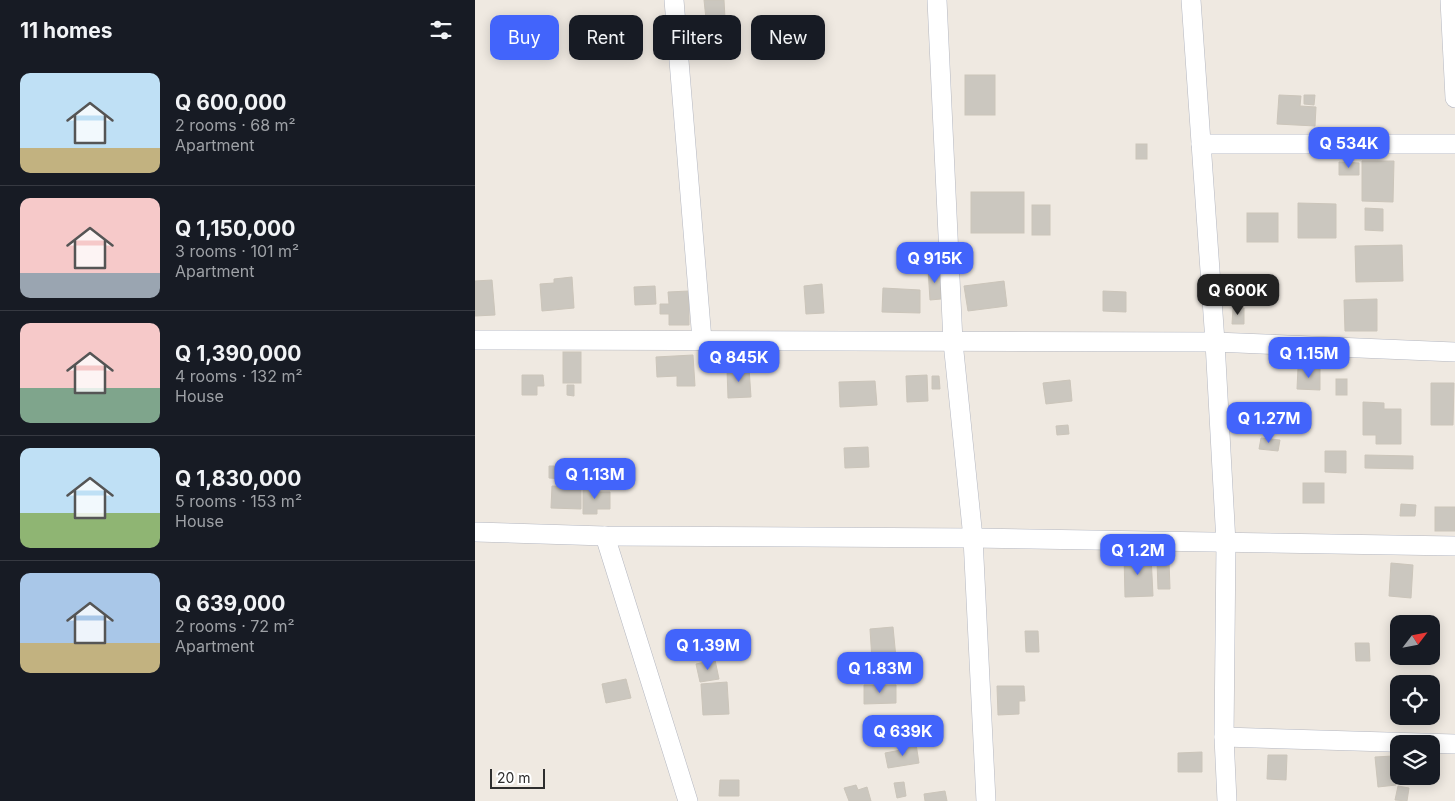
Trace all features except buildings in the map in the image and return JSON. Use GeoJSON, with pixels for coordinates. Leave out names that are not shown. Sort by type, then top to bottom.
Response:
{"type":"FeatureCollection","features":[{"type":"Feature","properties":{"kind":"street"},"geometry":{"type":"LineString","coordinates":[[674,0],[703,340]]}},
{"type":"Feature","properties":{"kind":"street"},"geometry":{"type":"LineString","coordinates":[[937,0],[953,342],[973,538],[986,801]]}},
{"type":"Feature","properties":{"kind":"street"},"geometry":{"type":"LineString","coordinates":[[1191,0],[1215,342],[1226,543],[1224,737],[1227,801]]}},
{"type":"Feature","properties":{"kind":"street"},"geometry":{"type":"LineString","coordinates":[[1450,0],[1455,98]]}},
{"type":"Feature","properties":{"kind":"street"},"geometry":{"type":"LineString","coordinates":[[1201,144],[1455,144]]}},
{"type":"Feature","properties":{"kind":"street"},"geometry":{"type":"LineString","coordinates":[[475,340],[1215,342],[1455,352]]}},
{"type":"Feature","properties":{"kind":"street"},"geometry":{"type":"LineString","coordinates":[[475,532],[605,536],[973,538],[1455,546]]}},
{"type":"Feature","properties":{"kind":"street"},"geometry":{"type":"LineString","coordinates":[[605,536],[688,801]]}},
{"type":"Feature","properties":{"kind":"street"},"geometry":{"type":"LineString","coordinates":[[1224,737],[1455,744]]}}]}
